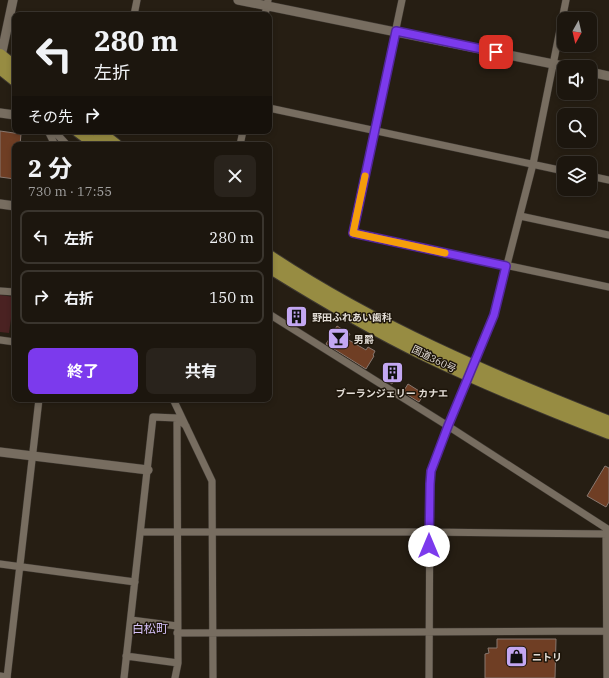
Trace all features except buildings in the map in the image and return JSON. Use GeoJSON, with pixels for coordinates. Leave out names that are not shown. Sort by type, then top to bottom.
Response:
{"type":"FeatureCollection","features":[{"type":"Feature","properties":{"kind":"highway"},"geometry":{"type":"LineString","coordinates":[[5,61],[12,74]]}},
{"type":"Feature","properties":{"kind":"highway"},"geometry":{"type":"LineString","coordinates":[[82,134],[93,142]]}},
{"type":"Feature","properties":{"kind":"highway","name":"国道360号"},"geometry":{"type":"LineString","coordinates":[[272,258],[324,290],[433,348],[470,371],[609,422]]}},
{"type":"Feature","properties":{"kind":"highway","name":"国道360号"},"geometry":{"type":"LineString","coordinates":[[272,269],[373,328],[470,371],[541,407],[609,434]]}},
{"type":"Feature","properties":{"kind":"street"},"geometry":{"type":"LineString","coordinates":[[5,61],[13,0]]}},
{"type":"Feature","properties":{"kind":"street"},"geometry":{"type":"LineString","coordinates":[[135,12],[137,0]]}},
{"type":"Feature","properties":{"kind":"street"},"geometry":{"type":"LineString","coordinates":[[238,0],[557,65]]}},
{"type":"Feature","properties":{"kind":"street"},"geometry":{"type":"LineString","coordinates":[[402,0],[353,233],[609,287]]}},
{"type":"Feature","properties":{"kind":"street"},"geometry":{"type":"LineString","coordinates":[[428,678],[431,471],[470,371],[494,315],[533,164],[566,0]]}},
{"type":"Feature","properties":{"kind":"street"},"geometry":{"type":"LineString","coordinates":[[597,73],[609,76]]}},
{"type":"Feature","properties":{"kind":"street"},"geometry":{"type":"LineString","coordinates":[[272,109],[557,169]]}},
{"type":"Feature","properties":{"kind":"street"},"geometry":{"type":"LineString","coordinates":[[0,113],[12,115]]}},
{"type":"Feature","properties":{"kind":"street"},"geometry":{"type":"LineString","coordinates":[[57,134],[64,142]]}},
{"type":"Feature","properties":{"kind":"street"},"geometry":{"type":"LineString","coordinates":[[597,177],[609,180]]}},
{"type":"Feature","properties":{"kind":"street"},"geometry":{"type":"LineString","coordinates":[[0,204],[12,206]]}},
{"type":"Feature","properties":{"kind":"street"},"geometry":{"type":"LineString","coordinates":[[520,216],[609,235]]}},
{"type":"Feature","properties":{"kind":"street"},"geometry":{"type":"LineString","coordinates":[[0,291],[12,292]]}},
{"type":"Feature","properties":{"kind":"street"},"geometry":{"type":"LineString","coordinates":[[272,316],[448,426],[608,533]]}},
{"type":"Feature","properties":{"kind":"street"},"geometry":{"type":"LineString","coordinates":[[0,340],[12,342]]}},
{"type":"Feature","properties":{"kind":"street"},"geometry":{"type":"LineString","coordinates":[[0,677],[7,678],[39,402]]}},
{"type":"Feature","properties":{"kind":"street"},"geometry":{"type":"LineString","coordinates":[[174,402],[212,481],[211,532],[213,678]]}},
{"type":"Feature","properties":{"kind":"street"},"geometry":{"type":"LineString","coordinates":[[124,678],[153,417],[177,418],[186,426]]}},
{"type":"Feature","properties":{"kind":"street"},"geometry":{"type":"LineString","coordinates":[[176,678],[178,663],[177,418]]}},
{"type":"Feature","properties":{"kind":"street"},"geometry":{"type":"LineString","coordinates":[[0,452],[148,470]]}},
{"type":"Feature","properties":{"kind":"street"},"geometry":{"type":"LineString","coordinates":[[141,532],[608,533]]}},
{"type":"Feature","properties":{"kind":"street"},"geometry":{"type":"LineString","coordinates":[[607,678],[608,533]]}},
{"type":"Feature","properties":{"kind":"street"},"geometry":{"type":"LineString","coordinates":[[0,564],[135,582]]}},
{"type":"Feature","properties":{"kind":"street"},"geometry":{"type":"LineString","coordinates":[[131,620],[177,629],[213,633],[607,631]]}},
{"type":"Feature","properties":{"kind":"street"},"geometry":{"type":"LineString","coordinates":[[126,656],[178,663]]}},
{"type":"Feature","properties":{"kind":"shaded area"},"geometry":{"type":"Polygon","coordinates":[[[0,295],[12,297],[12,311],[9,333],[0,332],[0,295]]]}},
{"type":"Feature","properties":{"kind":"slow traffic"},"geometry":{"type":"LineString","coordinates":[[365,176],[353,233],[445,253]]}},
{"type":"Feature","properties":{"kind":"place","name":"野田ふれあい歯科"},"geometry":{"type":"Point","coordinates":[296,317]}},
{"type":"Feature","properties":{"kind":"place","name":"男爵"},"geometry":{"type":"Point","coordinates":[338,339]}},
{"type":"Feature","properties":{"kind":"place","name":"ブーランジェリー カナエ"},"geometry":{"type":"Point","coordinates":[392,373]}},
{"type":"Feature","properties":{"kind":"place","name":"ニトリ"},"geometry":{"type":"Point","coordinates":[517,657]}},
{"type":"Feature","properties":{"kind":"district","name":"白松町"},"geometry":{"type":"Point","coordinates":[150,628]}},
{"type":"Feature","properties":{"kind":"route"},"geometry":{"type":"LineString","coordinates":[[429,546],[431,471],[494,315],[506,266],[353,233],[396,31],[496,52]]}}]}
